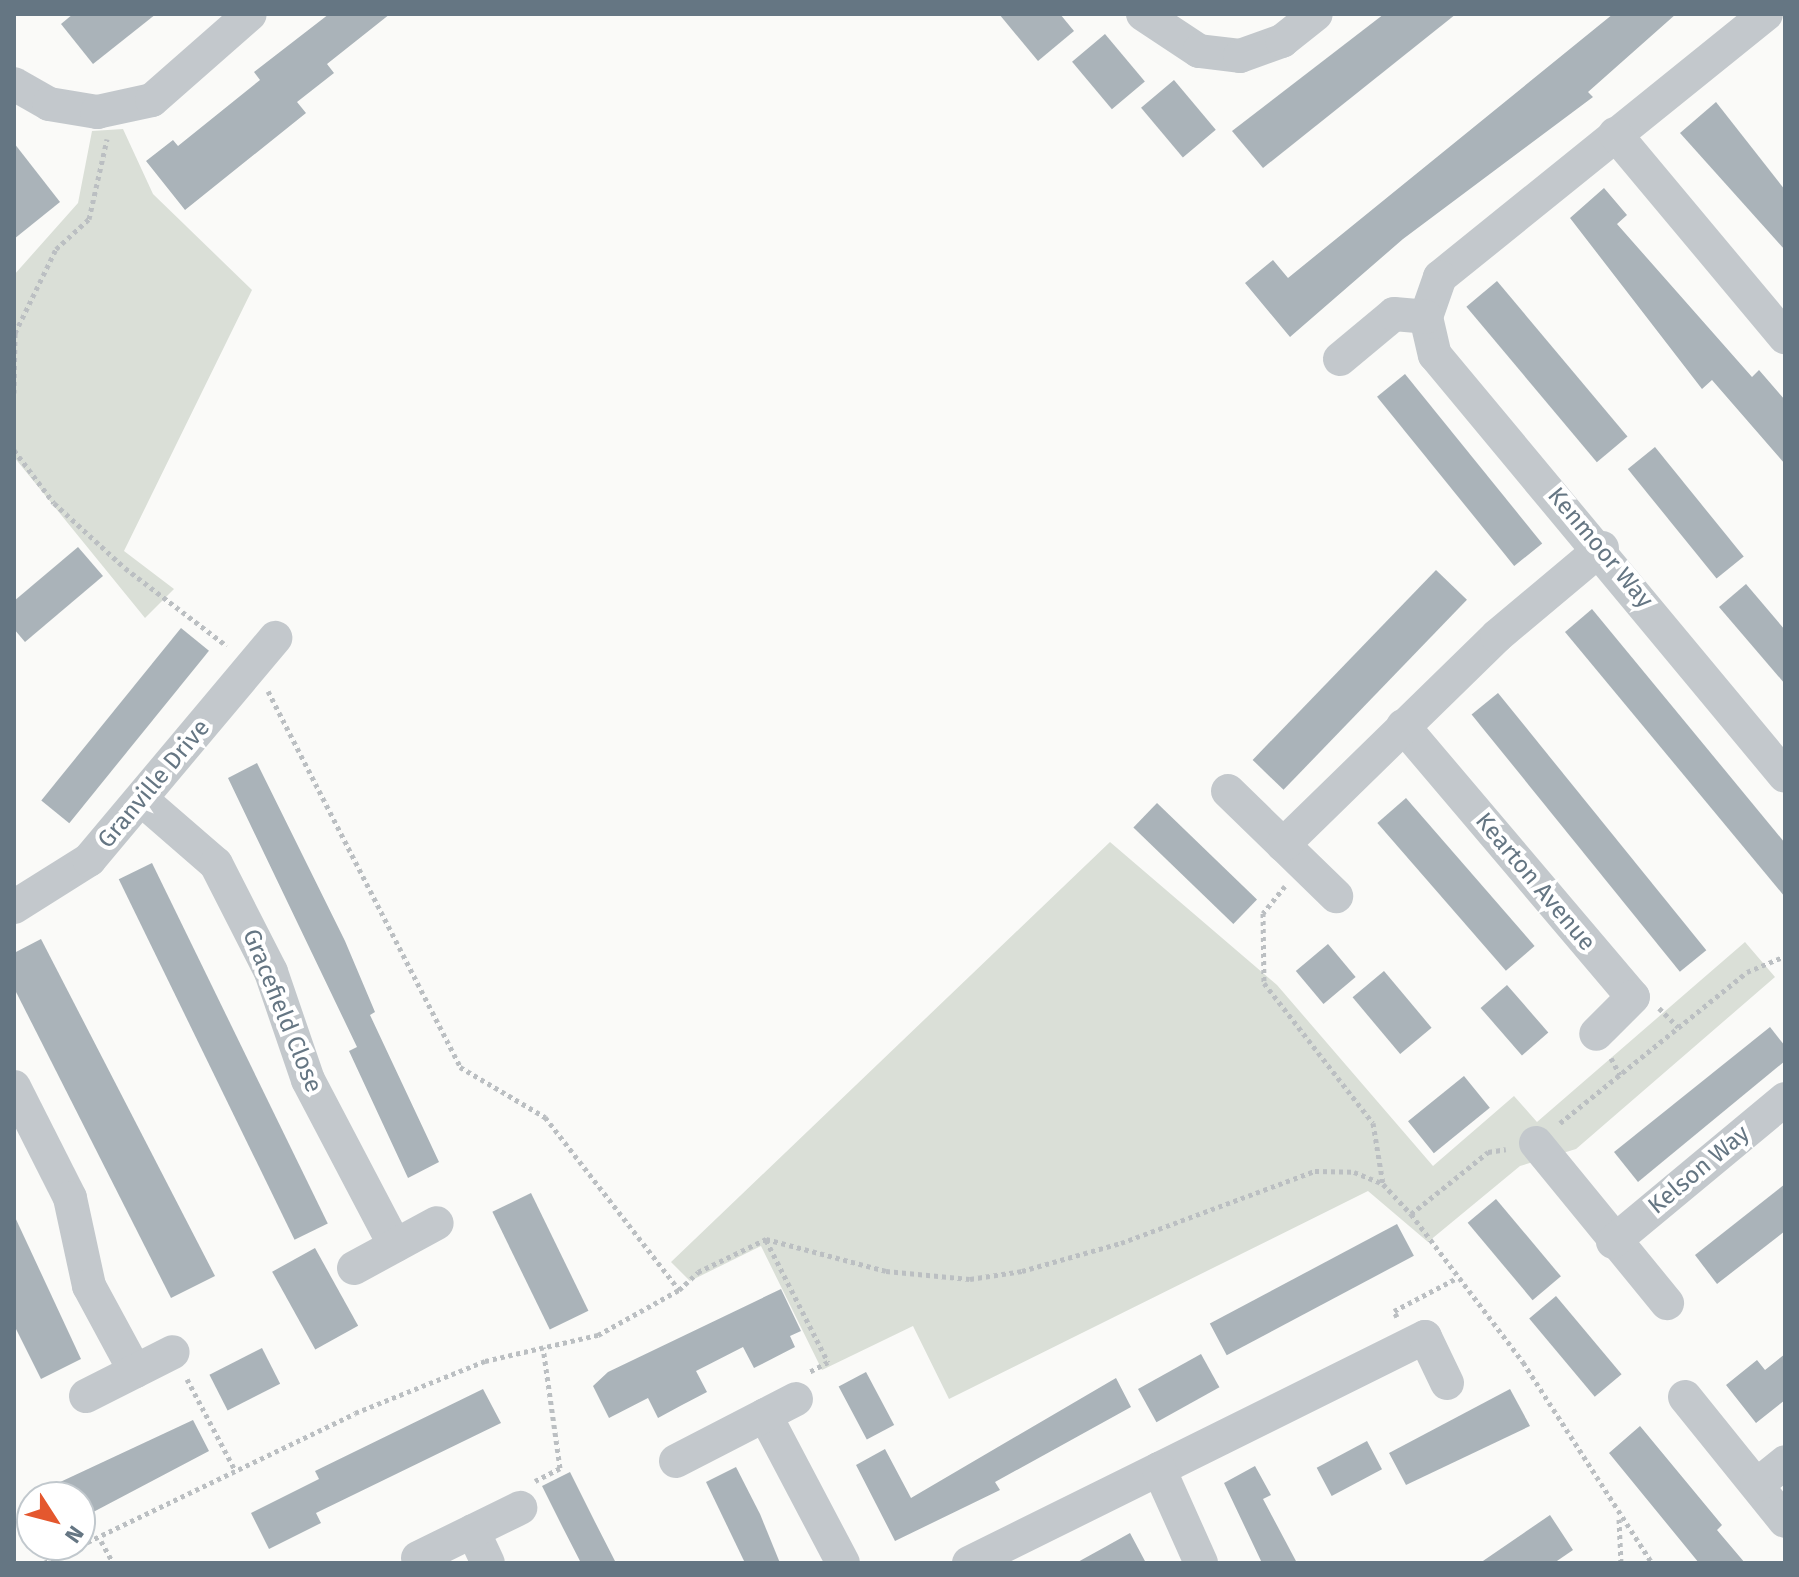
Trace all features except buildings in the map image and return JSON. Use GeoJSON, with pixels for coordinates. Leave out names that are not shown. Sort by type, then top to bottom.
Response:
{"type":"FeatureCollection","features":[{"type":"Feature","properties":{"kind":"street"},"geometry":{"type":"LineString","coordinates":[[14,84],[49,104],[97,112],[152,100],[250,14]]}},
{"type":"Feature","properties":{"kind":"street"},"geometry":{"type":"LineString","coordinates":[[1143,14],[1199,51],[1240,56],[1282,41],[1316,14]]}},
{"type":"Feature","properties":{"kind":"street"},"geometry":{"type":"LineString","coordinates":[[1340,359],[1394,314],[1426,317],[1440,277],[1766,14]]}},
{"type":"Feature","properties":{"kind":"street"},"geometry":{"type":"LineString","coordinates":[[1615,134],[1785,337]]}},
{"type":"Feature","properties":{"kind":"street","name":"Kenmoor Way"},"geometry":{"type":"LineString","coordinates":[[1426,317],[1435,355],[1602,548],[1785,776]]}},
{"type":"Feature","properties":{"kind":"street"},"geometry":{"type":"LineString","coordinates":[[1295,856],[1403,726],[1602,548]]}},
{"type":"Feature","properties":{"kind":"street","name":"Granville Drive"},"geometry":{"type":"LineString","coordinates":[[14,907],[89,860],[275,638]]}},
{"type":"Feature","properties":{"kind":"street","name":"Kearton Avenue"},"geometry":{"type":"LineString","coordinates":[[1403,726],[1633,997],[1596,1034]]}},
{"type":"Feature","properties":{"kind":"street"},"geometry":{"type":"LineString","coordinates":[[1228,791],[1336,896]]}},
{"type":"Feature","properties":{"kind":"street","name":"Gracefield Close"},"geometry":{"type":"LineString","coordinates":[[141,799],[216,864],[271,972],[308,1080],[395,1246]]}},
{"type":"Feature","properties":{"kind":"street"},"geometry":{"type":"LineString","coordinates":[[14,1087],[70,1198],[89,1286],[135,1371]]}},
{"type":"Feature","properties":{"kind":"street","name":"Kelson Way"},"geometry":{"type":"LineString","coordinates":[[1613,1242],[1785,1099]]}},
{"type":"Feature","properties":{"kind":"street"},"geometry":{"type":"LineString","coordinates":[[1536,1143],[1613,1242],[1667,1303]]}},
{"type":"Feature","properties":{"kind":"street"},"geometry":{"type":"LineString","coordinates":[[354,1268],[437,1223]]}},
{"type":"Feature","properties":{"kind":"street"},"geometry":{"type":"LineString","coordinates":[[969,1563],[1425,1337],[1447,1383]]}},
{"type":"Feature","properties":{"kind":"street"},"geometry":{"type":"LineString","coordinates":[[86,1396],[173,1352]]}},
{"type":"Feature","properties":{"kind":"street"},"geometry":{"type":"LineString","coordinates":[[1685,1397],[1785,1521]]}},
{"type":"Feature","properties":{"kind":"street"},"geometry":{"type":"LineString","coordinates":[[676,1461],[796,1399]]}},
{"type":"Feature","properties":{"kind":"street"},"geometry":{"type":"LineString","coordinates":[[765,1415],[843,1563]]}},
{"type":"Feature","properties":{"kind":"street"},"geometry":{"type":"LineString","coordinates":[[1757,1485],[1785,1462]]}},
{"type":"Feature","properties":{"kind":"street"},"geometry":{"type":"LineString","coordinates":[[1159,1469],[1201,1563]]}},
{"type":"Feature","properties":{"kind":"street"},"geometry":{"type":"LineString","coordinates":[[418,1558],[473,1531],[520,1498]]}},
{"type":"Feature","properties":{"kind":"street"},"geometry":{"type":"LineString","coordinates":[[473,1531],[488,1563]]}},
{"type":"Feature","properties":{"kind":"path"},"geometry":{"type":"LineString","coordinates":[[14,393],[15,333],[56,249],[89,219],[108,142],[97,112]]}},
{"type":"Feature","properties":{"kind":"path"},"geometry":{"type":"LineString","coordinates":[[14,450],[54,503],[125,568],[253,667],[460,1067],[545,1117],[679,1290]]}},
{"type":"Feature","properties":{"kind":"path"},"geometry":{"type":"LineString","coordinates":[[1295,856],[1263,913],[1264,983],[1373,1123],[1383,1184]]}},
{"type":"Feature","properties":{"kind":"path"},"geometry":{"type":"LineString","coordinates":[[1411,1214],[1488,1152],[1536,1143],[1747,972],[1785,956]]}},
{"type":"Feature","properties":{"kind":"path"},"geometry":{"type":"LineString","coordinates":[[44,1563],[101,1541],[235,1470],[370,1407],[543,1347],[598,1335],[679,1290],[698,1272],[766,1239],[886,1271],[970,1279],[1121,1243],[1280,1178],[1354,1172],[1383,1184],[1411,1214],[1523,1362],[1619,1518],[1652,1563]]}},
{"type":"Feature","properties":{"kind":"path"},"geometry":{"type":"LineString","coordinates":[[766,1239],[828,1362],[787,1383],[796,1399]]}},
{"type":"Feature","properties":{"kind":"path"},"geometry":{"type":"LineString","coordinates":[[520,1498],[560,1468],[543,1347]]}},
{"type":"Feature","properties":{"kind":"path"},"geometry":{"type":"LineString","coordinates":[[173,1352],[235,1470]]}},
{"type":"Feature","properties":{"kind":"path"},"geometry":{"type":"LineString","coordinates":[[1619,1518],[1621,1563]]}},
{"type":"Feature","properties":{"kind":"path"},"geometry":{"type":"LineString","coordinates":[[101,1541],[113,1563]]}},
{"type":"Feature","properties":{"kind":"shaded area"},"geometry":{"type":"Polygon","coordinates":[[[123,129],[153,194],[252,290],[124,551],[174,589],[145,618],[14,457],[14,275],[78,203],[92,131],[123,129]]]}},
{"type":"Feature","properties":{"kind":"shaded area"},"geometry":{"type":"Polygon","coordinates":[[[1110,842],[1277,985],[1433,1166],[1514,1096],[1537,1122],[1745,942],[1775,977],[1576,1149],[1520,1166],[1428,1242],[1368,1191],[949,1399],[913,1326],[822,1370],[761,1246],[690,1281],[671,1262],[1110,842]]]}}]}
